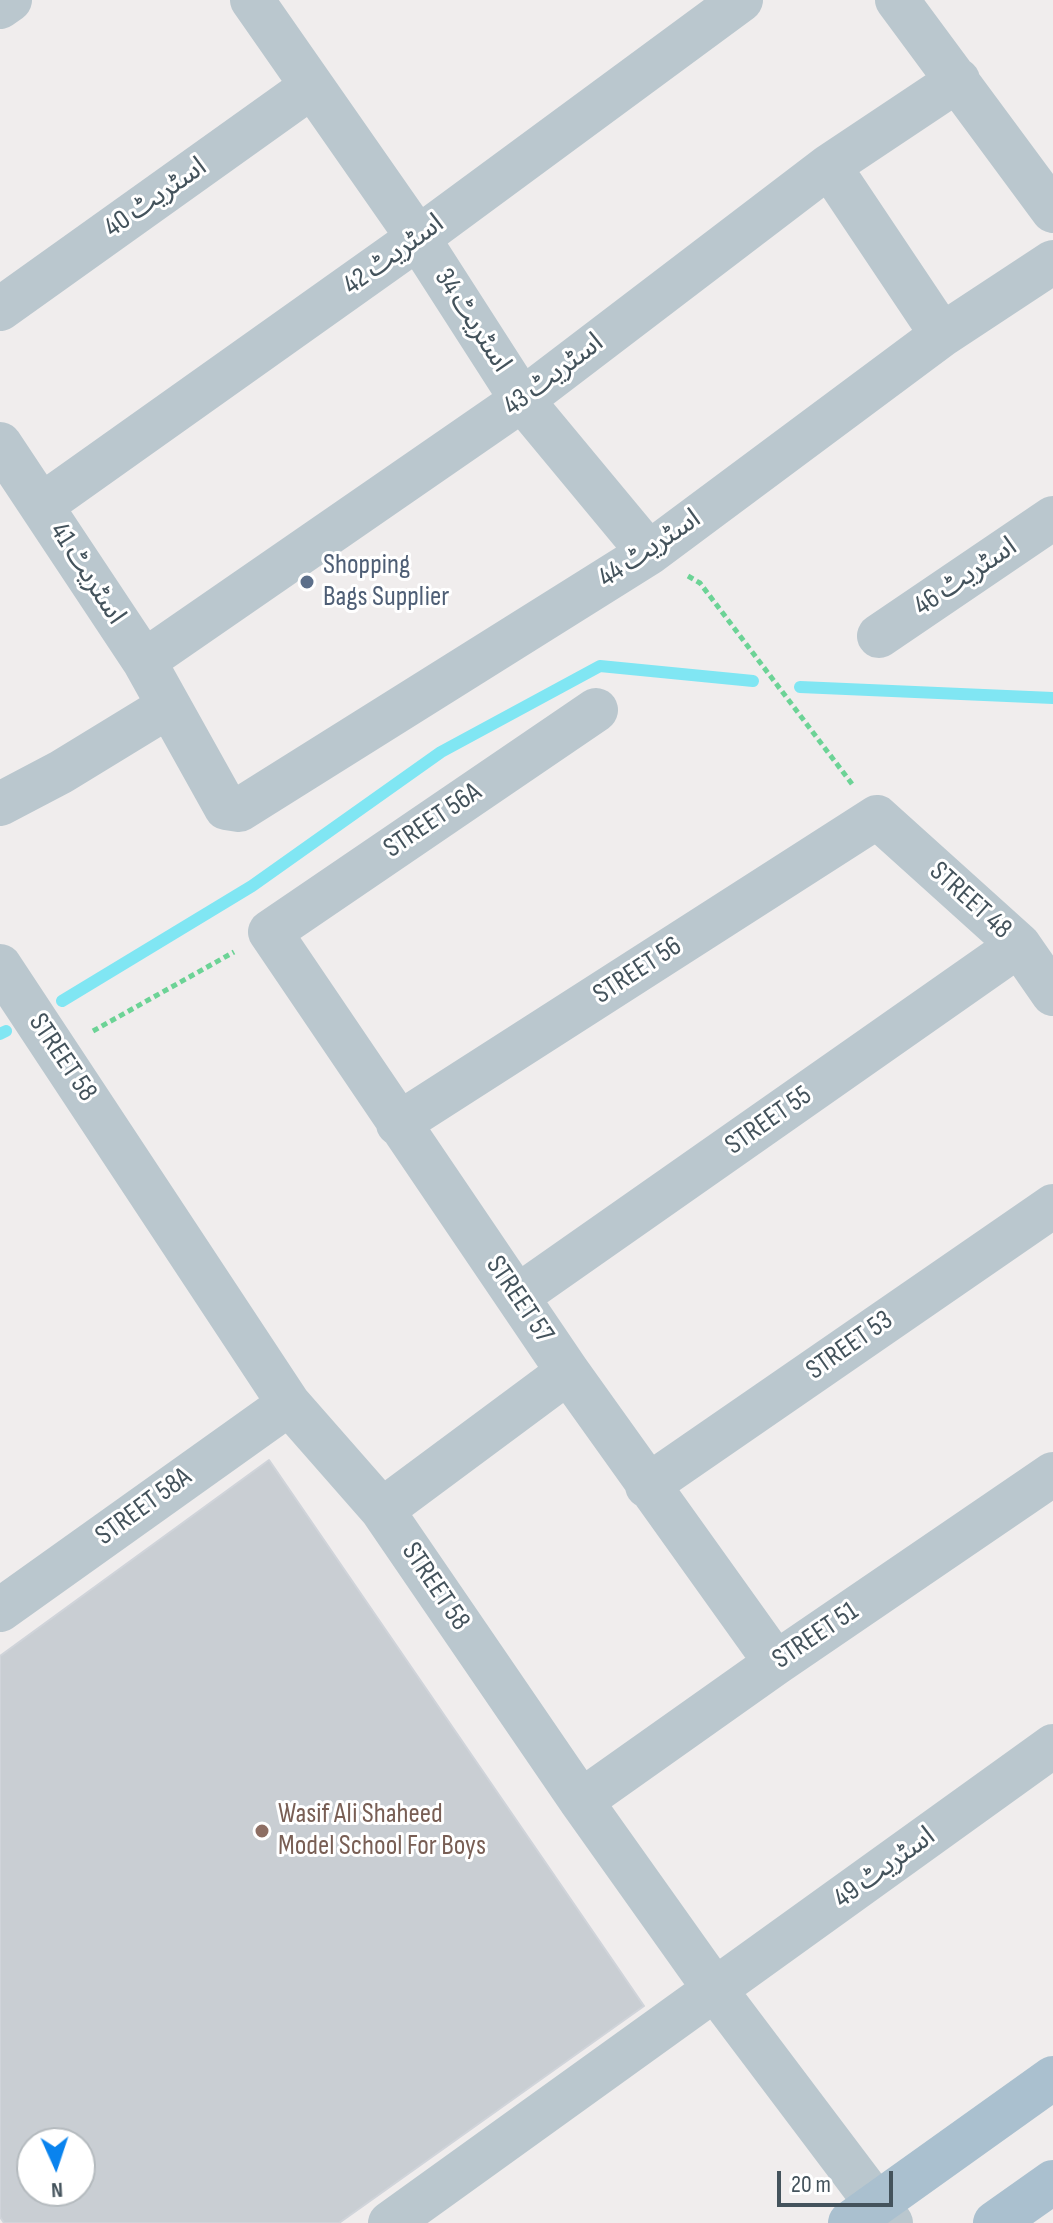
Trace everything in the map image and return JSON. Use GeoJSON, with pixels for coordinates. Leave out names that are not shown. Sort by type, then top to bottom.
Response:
{"type":"FeatureCollection","features":[{"type":"Feature","properties":{"kind":"main road"},"geometry":{"type":"LineString","coordinates":[[873,2217],[1053,2078]]}},
{"type":"Feature","properties":{"kind":"main road"},"geometry":{"type":"LineString","coordinates":[[995,2223],[1053,2182]]}},
{"type":"Feature","properties":{"kind":"street"},"geometry":{"type":"LineString","coordinates":[[0,7],[10,0]]}},
{"type":"Feature","properties":{"kind":"street","name":"اسٹریٹ 34"},"geometry":{"type":"LineString","coordinates":[[252,0],[418,238],[522,400],[649,553]]}},
{"type":"Feature","properties":{"kind":"street","name":"اسٹریٹ 42"},"geometry":{"type":"LineString","coordinates":[[42,505],[418,238],[741,0]]}},
{"type":"Feature","properties":{"kind":"street"},"geometry":{"type":"LineString","coordinates":[[897,0],[1053,211]]}},
{"type":"Feature","properties":{"kind":"street","name":"اسٹریٹ 43"},"geometry":{"type":"LineString","coordinates":[[144,661],[522,400],[829,166],[958,80]]}},
{"type":"Feature","properties":{"kind":"street","name":"اسٹریٹ 40"},"geometry":{"type":"LineString","coordinates":[[0,309],[311,87]]}},
{"type":"Feature","properties":{"kind":"street"},"geometry":{"type":"LineString","coordinates":[[829,166],[942,335]]}},
{"type":"Feature","properties":{"kind":"street","name":"اسٹریٹ 44"},"geometry":{"type":"LineString","coordinates":[[231,811],[239,810],[649,553],[942,335],[1053,262]]}},
{"type":"Feature","properties":{"kind":"street","name":"اسٹریٹ 41"},"geometry":{"type":"LineString","coordinates":[[0,444],[144,661],[226,808],[231,811]]}},
{"type":"Feature","properties":{"kind":"street","name":"اسٹریٹ 46"},"geometry":{"type":"LineString","coordinates":[[879,636],[1053,518]]}},
{"type":"Feature","properties":{"kind":"street"},"geometry":{"type":"LineString","coordinates":[[0,804],[61,772],[169,706]]}},
{"type":"Feature","properties":{"kind":"street","name":"STREET 56A"},"geometry":{"type":"LineString","coordinates":[[270,932],[596,710]]}},
{"type":"Feature","properties":{"kind":"street","name":"STREET 48"},"geometry":{"type":"LineString","coordinates":[[877,817],[1019,945],[1050,983]]}},
{"type":"Feature","properties":{"kind":"street","name":"STREET 56"},"geometry":{"type":"LineString","coordinates":[[398,1124],[877,817]]}},
{"type":"Feature","properties":{"kind":"street","name":"STREET 57"},"geometry":{"type":"LineString","coordinates":[[270,932],[568,1372],[776,1663]]}},
{"type":"Feature","properties":{"kind":"street","name":"STREET 55"},"geometry":{"type":"LineString","coordinates":[[518,1296],[1019,945]]}},
{"type":"Feature","properties":{"kind":"street","name":"STREET 58"},"geometry":{"type":"LineString","coordinates":[[0,966],[289,1404],[382,1510],[581,1801],[873,2217]]}},
{"type":"Feature","properties":{"kind":"street","name":"STREET 53"},"geometry":{"type":"LineString","coordinates":[[647,1486],[1053,1206]]}},
{"type":"Feature","properties":{"kind":"street"},"geometry":{"type":"LineString","coordinates":[[382,1510],[568,1372]]}},
{"type":"Feature","properties":{"kind":"street","name":"STREET 58A"},"geometry":{"type":"LineString","coordinates":[[0,1610],[289,1404]]}},
{"type":"Feature","properties":{"kind":"street","name":"STREET 51"},"geometry":{"type":"LineString","coordinates":[[581,1801],[1053,1474]]}},
{"type":"Feature","properties":{"kind":"street","name":"اسٹریٹ 49"},"geometry":{"type":"LineString","coordinates":[[390,2223],[1053,1746]]}},
{"type":"Feature","properties":{"kind":"path"},"geometry":{"type":"LineString","coordinates":[[649,553],[700,583],[877,817]]}},
{"type":"Feature","properties":{"kind":"path"},"geometry":{"type":"LineString","coordinates":[[58,1050],[270,932]]}},
{"type":"Feature","properties":{"kind":"building","name":"Wasif Ali Shaheed Model School For Boys"},"geometry":{"type":"Polygon","coordinates":[[[269,1460],[644,2006],[339,2223],[4,2223],[0,2217],[0,1656],[269,1460]]]}},
{"type":"Feature","properties":{"kind":"waterway"},"geometry":{"type":"LineString","coordinates":[[62,1001],[252,886],[441,752],[600,666],[753,681]]}},
{"type":"Feature","properties":{"kind":"waterway"},"geometry":{"type":"LineString","coordinates":[[800,687],[1053,698]]}},
{"type":"Feature","properties":{"kind":"waterway"},"geometry":{"type":"LineString","coordinates":[[0,1034],[6,1031]]}},
{"type":"Feature","properties":{"kind":"place","name":"Shopping Bags Supplier"},"geometry":{"type":"Point","coordinates":[307,582]}},
{"type":"Feature","properties":{"kind":"place","name":"Wasif Ali Shaheed Model School For Boys"},"geometry":{"type":"Point","coordinates":[262,1831]}}]}
